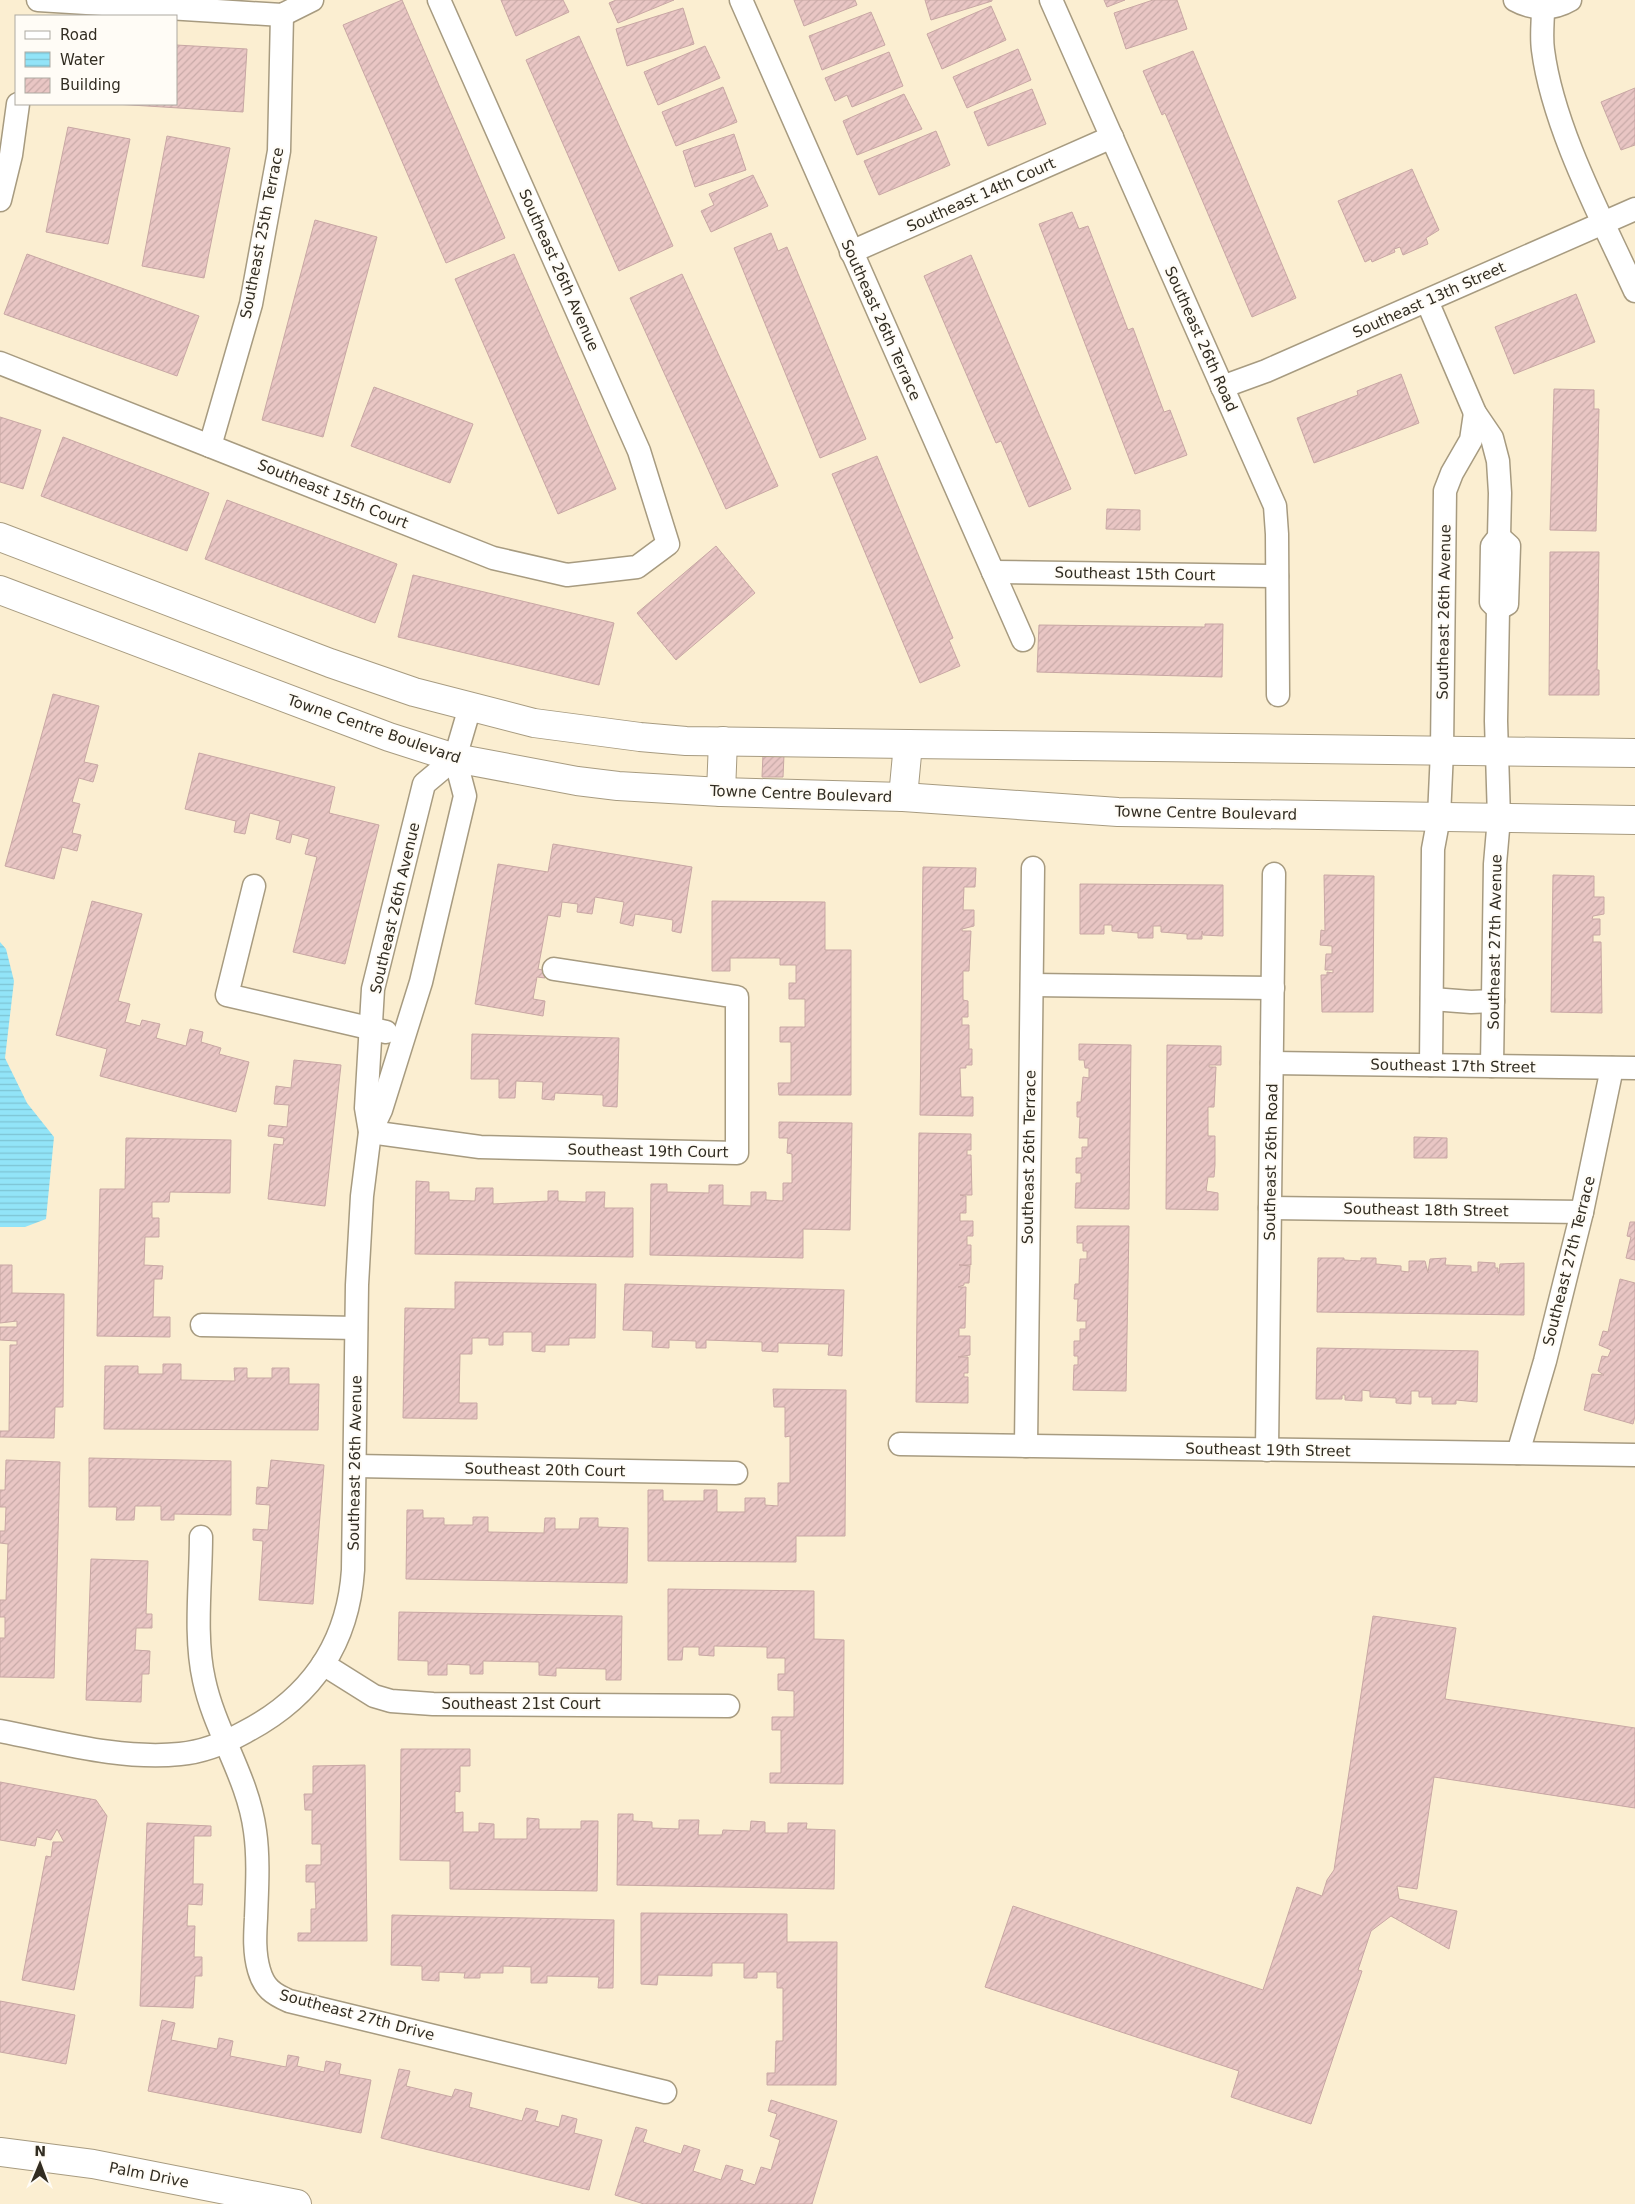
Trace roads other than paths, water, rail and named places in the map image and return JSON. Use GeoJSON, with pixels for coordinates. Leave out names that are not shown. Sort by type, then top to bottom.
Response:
{"type":"FeatureCollection","features":[{"type":"Feature","properties":{"kind":"street"},"geometry":{"type":"LineString","coordinates":[[30,15],[32,0]]}},
{"type":"Feature","properties":{"kind":"street"},"geometry":{"type":"LineString","coordinates":[[38,0],[282,15],[312,0]]}},
{"type":"Feature","properties":{"kind":"street","name":"Southeast 26th Avenue"},"geometry":{"type":"LineString","coordinates":[[439,0],[639,451],[668,544]]}},
{"type":"Feature","properties":{"kind":"street","name":"Southeast 26th Terrace"},"geometry":{"type":"LineString","coordinates":[[741,0],[1023,640]]}},
{"type":"Feature","properties":{"kind":"street","name":"Southeast 26th Road"},"geometry":{"type":"LineString","coordinates":[[1051,0],[1275,506],[1278,576],[1278,695]]}},
{"type":"Feature","properties":{"kind":"street"},"geometry":{"type":"LineString","coordinates":[[1515,0],[1529,6],[1543,8],[1562,5],[1570,0]]}},
{"type":"Feature","properties":{"kind":"street"},"geometry":{"type":"LineString","coordinates":[[1543,8],[1543,48],[1552,90],[1569,142],[1635,291]]}},
{"type":"Feature","properties":{"kind":"street","name":"Southeast 25th Terrace"},"geometry":{"type":"LineString","coordinates":[[210,446],[251,304],[279,150],[282,15]]}},
{"type":"Feature","properties":{"kind":"street"},"geometry":{"type":"LineString","coordinates":[[0,200],[11,155],[18,105]]}},
{"type":"Feature","properties":{"kind":"street","name":"Southeast 14th Court"},"geometry":{"type":"LineString","coordinates":[[851,252],[1112,137]]}},
{"type":"Feature","properties":{"kind":"street","name":"Southeast 13th Street"},"geometry":{"type":"LineString","coordinates":[[1222,387],[1266,372],[1635,209]]}},
{"type":"Feature","properties":{"kind":"street"},"geometry":{"type":"LineString","coordinates":[[1427,301],[1475,413],[1492,438],[1498,461],[1500,488],[1499,537],[1492,546],[1491,602],[1498,609],[1499,818]]}},
{"type":"Feature","properties":{"kind":"street","name":"Southeast 15th Court"},"geometry":{"type":"LineString","coordinates":[[0,363],[493,558],[567,575],[637,567],[668,544]]}},
{"type":"Feature","properties":{"kind":"street","name":"Southeast 26th Avenue"},"geometry":{"type":"LineString","coordinates":[[1439,818],[1442,751],[1446,490],[1452,473],[1471,440],[1475,413]]}},
{"type":"Feature","properties":{"kind":"street"},"geometry":{"type":"LineString","coordinates":[[0,537],[375,679],[470,707],[534,723],[630,736],[723,741],[1635,753]]}},
{"type":"Feature","properties":{"kind":"street","name":"Southeast 15th Court"},"geometry":{"type":"LineString","coordinates":[[993,572],[1278,576]]}},
{"type":"Feature","properties":{"kind":"street","name":"Towne Centre Boulevard"},"geometry":{"type":"LineString","coordinates":[[0,590],[331,717],[455,758],[585,782],[721,792],[903,796],[1128,812],[1635,820]]}},
{"type":"Feature","properties":{"kind":"street"},"geometry":{"type":"LineString","coordinates":[[455,758],[470,707]]}},
{"type":"Feature","properties":{"kind":"street"},"geometry":{"type":"LineString","coordinates":[[721,792],[723,741]]}},
{"type":"Feature","properties":{"kind":"street"},"geometry":{"type":"LineString","coordinates":[[903,796],[908,744]]}},
{"type":"Feature","properties":{"kind":"street","name":"Southeast 26th Avenue"},"geometry":{"type":"LineString","coordinates":[[0,1730],[87,1747],[139,1754],[186,1754],[227,1742],[282,1711],[306,1687],[323,1664],[340,1628],[351,1592],[354,1570],[356,1328],[361,1205],[370,1132],[366,1108],[373,989],[424,784],[455,758],[466,796],[420,982],[381,1110],[370,1132]]}},
{"type":"Feature","properties":{"kind":"street"},"geometry":{"type":"LineString","coordinates":[[1431,1065],[1433,849],[1439,818]]}},
{"type":"Feature","properties":{"kind":"street","name":"Southeast 27th Avenue"},"geometry":{"type":"LineString","coordinates":[[1492,1066],[1495,864],[1499,818]]}},
{"type":"Feature","properties":{"kind":"street","name":"Southeast 26th Terrace"},"geometry":{"type":"LineString","coordinates":[[1026,1446],[1033,868]]}},
{"type":"Feature","properties":{"kind":"street","name":"Southeast 26th Road"},"geometry":{"type":"LineString","coordinates":[[1267,1450],[1274,874]]}},
{"type":"Feature","properties":{"kind":"street"},"geometry":{"type":"LineString","coordinates":[[254,886],[227,995],[404,1036]]}},
{"type":"Feature","properties":{"kind":"street","name":"Southeast 19th Court"},"geometry":{"type":"LineString","coordinates":[[370,1132],[480,1147],[737,1153],[737,997],[554,969]]}},
{"type":"Feature","properties":{"kind":"street"},"geometry":{"type":"LineString","coordinates":[[1032,985],[1273,988]]}},
{"type":"Feature","properties":{"kind":"street"},"geometry":{"type":"LineString","coordinates":[[1432,999],[1471,1002],[1493,1001]]}},
{"type":"Feature","properties":{"kind":"street","name":"Southeast 17th Street"},"geometry":{"type":"LineString","coordinates":[[1272,1063],[1635,1068]]}},
{"type":"Feature","properties":{"kind":"street","name":"Southeast 27th Terrace"},"geometry":{"type":"LineString","coordinates":[[1518,1453],[1544,1361],[1582,1212],[1612,1068]]}},
{"type":"Feature","properties":{"kind":"street","name":"Southeast 18th Street"},"geometry":{"type":"LineString","coordinates":[[1270,1208],[1582,1212]]}},
{"type":"Feature","properties":{"kind":"street"},"geometry":{"type":"LineString","coordinates":[[202,1325],[356,1328]]}},
{"type":"Feature","properties":{"kind":"street","name":"Southeast 19th Street"},"geometry":{"type":"LineString","coordinates":[[900,1444],[1635,1454]]}},
{"type":"Feature","properties":{"kind":"street","name":"Southeast 20th Court"},"geometry":{"type":"LineString","coordinates":[[355,1466],[736,1473]]}},
{"type":"Feature","properties":{"kind":"street","name":"Southeast 27th Drive"},"geometry":{"type":"LineString","coordinates":[[202,1536],[200,1619],[203,1675],[211,1703],[248,1802],[254,1827],[257,1875],[256,1954],[259,1971],[269,1991],[289,2000],[665,2092]]}},
{"type":"Feature","properties":{"kind":"street","name":"Southeast 21st Court"},"geometry":{"type":"LineString","coordinates":[[323,1664],[374,1696],[398,1702],[433,1704],[728,1706]]}},
{"type":"Feature","properties":{"kind":"street","name":"Palm Drive"},"geometry":{"type":"LineString","coordinates":[[0,2152],[93,2164],[297,2204]]}},
{"type":"Feature","properties":{"kind":"water"},"geometry":{"type":"Polygon","coordinates":[[[0,942],[6,949],[14,981],[5,1058],[27,1103],[54,1137],[46,1219],[25,1227],[0,1227],[0,942]]]}}]}
